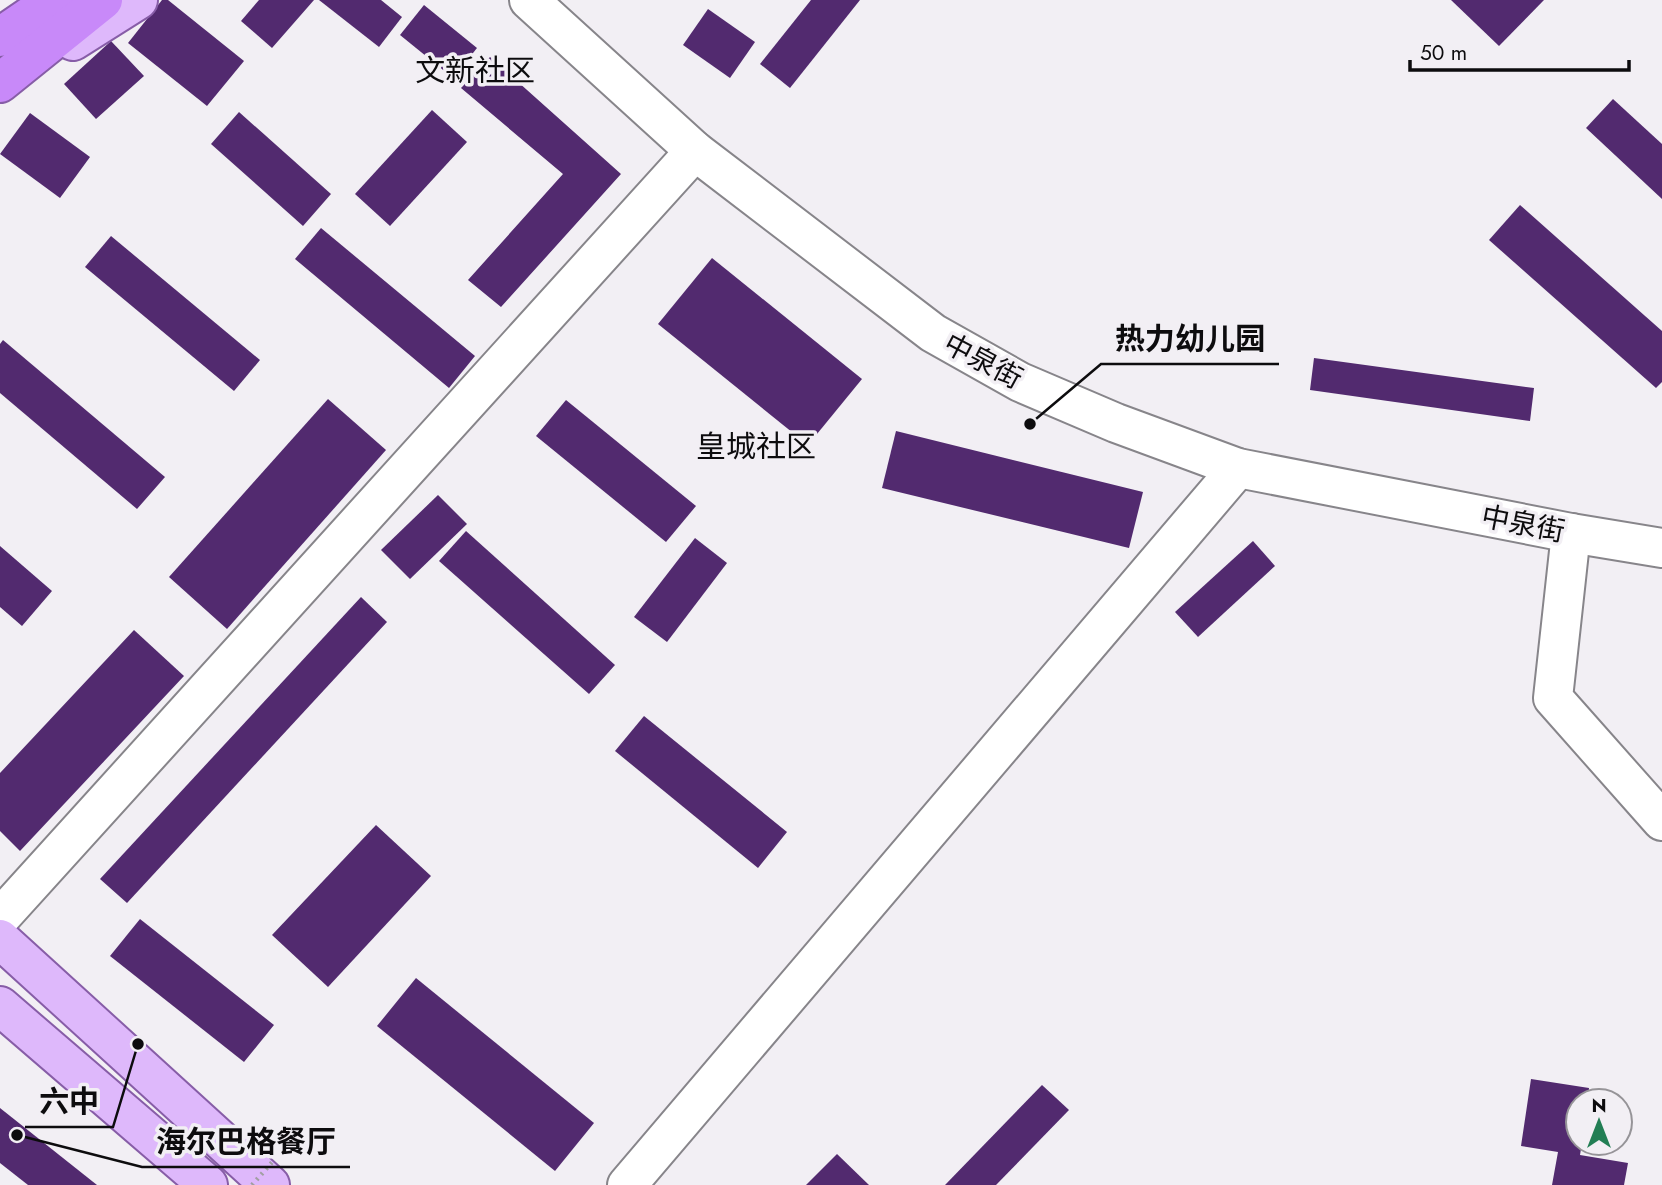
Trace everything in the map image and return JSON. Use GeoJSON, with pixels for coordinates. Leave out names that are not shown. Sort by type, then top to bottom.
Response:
{"type":"FeatureCollection","features":[{"type":"Feature","properties":{"kind":"highway"},"geometry":{"type":"LineString","coordinates":[[0,37],[54,0]]}},
{"type":"Feature","properties":{"kind":"highway"},"geometry":{"type":"LineString","coordinates":[[0,85],[103,0]]}},
{"type":"Feature","properties":{"kind":"main road"},"geometry":{"type":"LineString","coordinates":[[0,85],[138,0]]}},
{"type":"Feature","properties":{"kind":"main road"},"geometry":{"type":"LineString","coordinates":[[0,939],[272,1173]]}},
{"type":"Feature","properties":{"kind":"main road"},"geometry":{"type":"LineString","coordinates":[[0,1006],[208,1185]]}},
{"type":"Feature","properties":{"kind":"street","name":"中泉街"},"geometry":{"type":"LineString","coordinates":[[528,0],[695,151],[933,333],[1020,382],[1116,423],[1238,468],[1571,533],[1662,548]]}},
{"type":"Feature","properties":{"kind":"street"},"geometry":{"type":"LineString","coordinates":[[0,918],[695,151]]}},
{"type":"Feature","properties":{"kind":"street"},"geometry":{"type":"LineString","coordinates":[[627,1185],[1238,468]]}},
{"type":"Feature","properties":{"kind":"street"},"geometry":{"type":"LineString","coordinates":[[1571,533],[1553,698],[1662,821]]}},
{"type":"Feature","properties":{"kind":"path"},"geometry":{"type":"LineString","coordinates":[[252,1185],[272,1173]]}},
{"type":"Feature","properties":{"kind":"building"},"geometry":{"type":"Polygon","coordinates":[[[162,0],[168,0],[244,61],[207,106],[128,43],[162,0]]]}},
{"type":"Feature","properties":{"kind":"building"},"geometry":{"type":"Polygon","coordinates":[[[259,0],[314,0],[272,48],[241,21],[259,0]]]}},
{"type":"Feature","properties":{"kind":"building"},"geometry":{"type":"Polygon","coordinates":[[[319,0],[381,0],[402,17],[379,47],[319,0]]]}},
{"type":"Feature","properties":{"kind":"building"},"geometry":{"type":"Polygon","coordinates":[[[811,0],[860,0],[790,88],[760,64],[811,0]]]}},
{"type":"Feature","properties":{"kind":"building"},"geometry":{"type":"Polygon","coordinates":[[[1451,0],[1544,0],[1499,46],[1451,0]]]}},
{"type":"Feature","properties":{"kind":"building"},"geometry":{"type":"Polygon","coordinates":[[[424,5],[477,48],[453,78],[400,35],[424,5]]]}},
{"type":"Feature","properties":{"kind":"building"},"geometry":{"type":"Polygon","coordinates":[[[708,9],[755,42],[730,78],[683,45],[708,9]]]}},
{"type":"Feature","properties":{"kind":"building"},"geometry":{"type":"Polygon","coordinates":[[[111,41],[144,76],[96,119],[64,84],[111,41]]]}},
{"type":"Feature","properties":{"kind":"building"},"geometry":{"type":"Polygon","coordinates":[[[490,57],[621,174],[501,307],[468,280],[563,174],[461,88],[490,57]]]}},
{"type":"Feature","properties":{"kind":"building"},"geometry":{"type":"Polygon","coordinates":[[[1613,99],[1662,144],[1662,199],[1586,128],[1613,99]]]}},
{"type":"Feature","properties":{"kind":"building"},"geometry":{"type":"Polygon","coordinates":[[[432,110],[467,142],[390,226],[355,194],[432,110]]]}},
{"type":"Feature","properties":{"kind":"building"},"geometry":{"type":"Polygon","coordinates":[[[239,112],[331,194],[303,226],[211,144],[239,112]]]}},
{"type":"Feature","properties":{"kind":"building"},"geometry":{"type":"Polygon","coordinates":[[[30,113],[90,157],[60,198],[0,154],[30,113]]]}},
{"type":"Feature","properties":{"kind":"building"},"geometry":{"type":"Polygon","coordinates":[[[1520,205],[1662,331],[1662,382],[1656,388],[1489,240],[1520,205]]]}},
{"type":"Feature","properties":{"kind":"building"},"geometry":{"type":"Polygon","coordinates":[[[321,228],[475,356],[449,388],[295,259],[321,228]]]}},
{"type":"Feature","properties":{"kind":"building"},"geometry":{"type":"Polygon","coordinates":[[[111,236],[260,360],[234,391],[85,267],[111,236]]]}},
{"type":"Feature","properties":{"kind":"building"},"geometry":{"type":"Polygon","coordinates":[[[712,258],[862,379],[808,445],[658,324],[712,258]]]}},
{"type":"Feature","properties":{"kind":"building"},"geometry":{"type":"Polygon","coordinates":[[[3,340],[165,477],[137,509],[0,393],[0,344],[3,340]]]}},
{"type":"Feature","properties":{"kind":"building"},"geometry":{"type":"Polygon","coordinates":[[[1314,358],[1534,388],[1530,421],[1310,390],[1314,358]]]}},
{"type":"Feature","properties":{"kind":"building"},"geometry":{"type":"Polygon","coordinates":[[[328,399],[386,450],[227,629],[169,577],[328,399]]]}},
{"type":"Feature","properties":{"kind":"building"},"geometry":{"type":"Polygon","coordinates":[[[566,400],[696,506],[666,542],[536,436],[566,400]]]}},
{"type":"Feature","properties":{"kind":"building"},"geometry":{"type":"Polygon","coordinates":[[[896,431],[1143,492],[1129,548],[882,488],[896,431]]]}},
{"type":"Feature","properties":{"kind":"building"},"geometry":{"type":"Polygon","coordinates":[[[438,495],[467,524],[410,579],[381,550],[438,495]]]}},
{"type":"Feature","properties":{"kind":"building"},"geometry":{"type":"Polygon","coordinates":[[[466,531],[615,665],[589,694],[439,561],[466,531]]]}},
{"type":"Feature","properties":{"kind":"building"},"geometry":{"type":"Polygon","coordinates":[[[695,538],[727,563],[667,642],[634,617],[695,538]]]}},
{"type":"Feature","properties":{"kind":"building"},"geometry":{"type":"Polygon","coordinates":[[[1253,541],[1275,566],[1198,637],[1175,612],[1253,541]]]}},
{"type":"Feature","properties":{"kind":"building"},"geometry":{"type":"Polygon","coordinates":[[[0,546],[52,591],[22,626],[0,607],[0,546]]]}},
{"type":"Feature","properties":{"kind":"building"},"geometry":{"type":"Polygon","coordinates":[[[361,597],[387,622],[127,903],[100,879],[361,597]]]}},
{"type":"Feature","properties":{"kind":"building"},"geometry":{"type":"Polygon","coordinates":[[[134,630],[184,676],[20,851],[0,831],[0,773],[134,630]]]}},
{"type":"Feature","properties":{"kind":"building"},"geometry":{"type":"Polygon","coordinates":[[[644,716],[787,832],[758,868],[615,751],[644,716]]]}},
{"type":"Feature","properties":{"kind":"building"},"geometry":{"type":"Polygon","coordinates":[[[376,825],[431,876],[328,987],[272,935],[376,825]]]}},
{"type":"Feature","properties":{"kind":"building"},"geometry":{"type":"Polygon","coordinates":[[[140,919],[274,1025],[244,1062],[110,956],[140,919]]]}},
{"type":"Feature","properties":{"kind":"building"},"geometry":{"type":"Polygon","coordinates":[[[416,978],[594,1123],[555,1171],[377,1026],[416,978]]]}},
{"type":"Feature","properties":{"kind":"building"},"geometry":{"type":"Polygon","coordinates":[[[1531,1079],[1583,1087],[1564,1087],[1564,1157],[1592,1157],[1628,1163],[1624,1185],[1552,1185],[1558,1152],[1521,1146],[1531,1079]]]}},
{"type":"Feature","properties":{"kind":"building"},"geometry":{"type":"Polygon","coordinates":[[[1042,1085],[1069,1110],[996,1185],[945,1185],[1042,1085]]]}},
{"type":"Feature","properties":{"kind":"building"},"geometry":{"type":"Polygon","coordinates":[[[0,1108],[97,1185],[28,1185],[0,1163],[0,1108]]]}},
{"type":"Feature","properties":{"kind":"building"},"geometry":{"type":"Polygon","coordinates":[[[837,1154],[869,1185],[806,1185],[837,1154]]]}},
{"type":"Feature","properties":{"kind":"place","name":"热力幼儿园"},"geometry":{"type":"Point","coordinates":[1030,424]}},
{"type":"Feature","properties":{"kind":"place","name":"六中"},"geometry":{"type":"Point","coordinates":[138,1044]}},
{"type":"Feature","properties":{"kind":"place","name":"海尔巴格餐厅"},"geometry":{"type":"Point","coordinates":[17,1135]}},
{"type":"Feature","properties":{"kind":"district","name":"文新社区"},"geometry":{"type":"Point","coordinates":[475,70]}},
{"type":"Feature","properties":{"kind":"district","name":"皇城社区"},"geometry":{"type":"Point","coordinates":[756,446]}}]}
